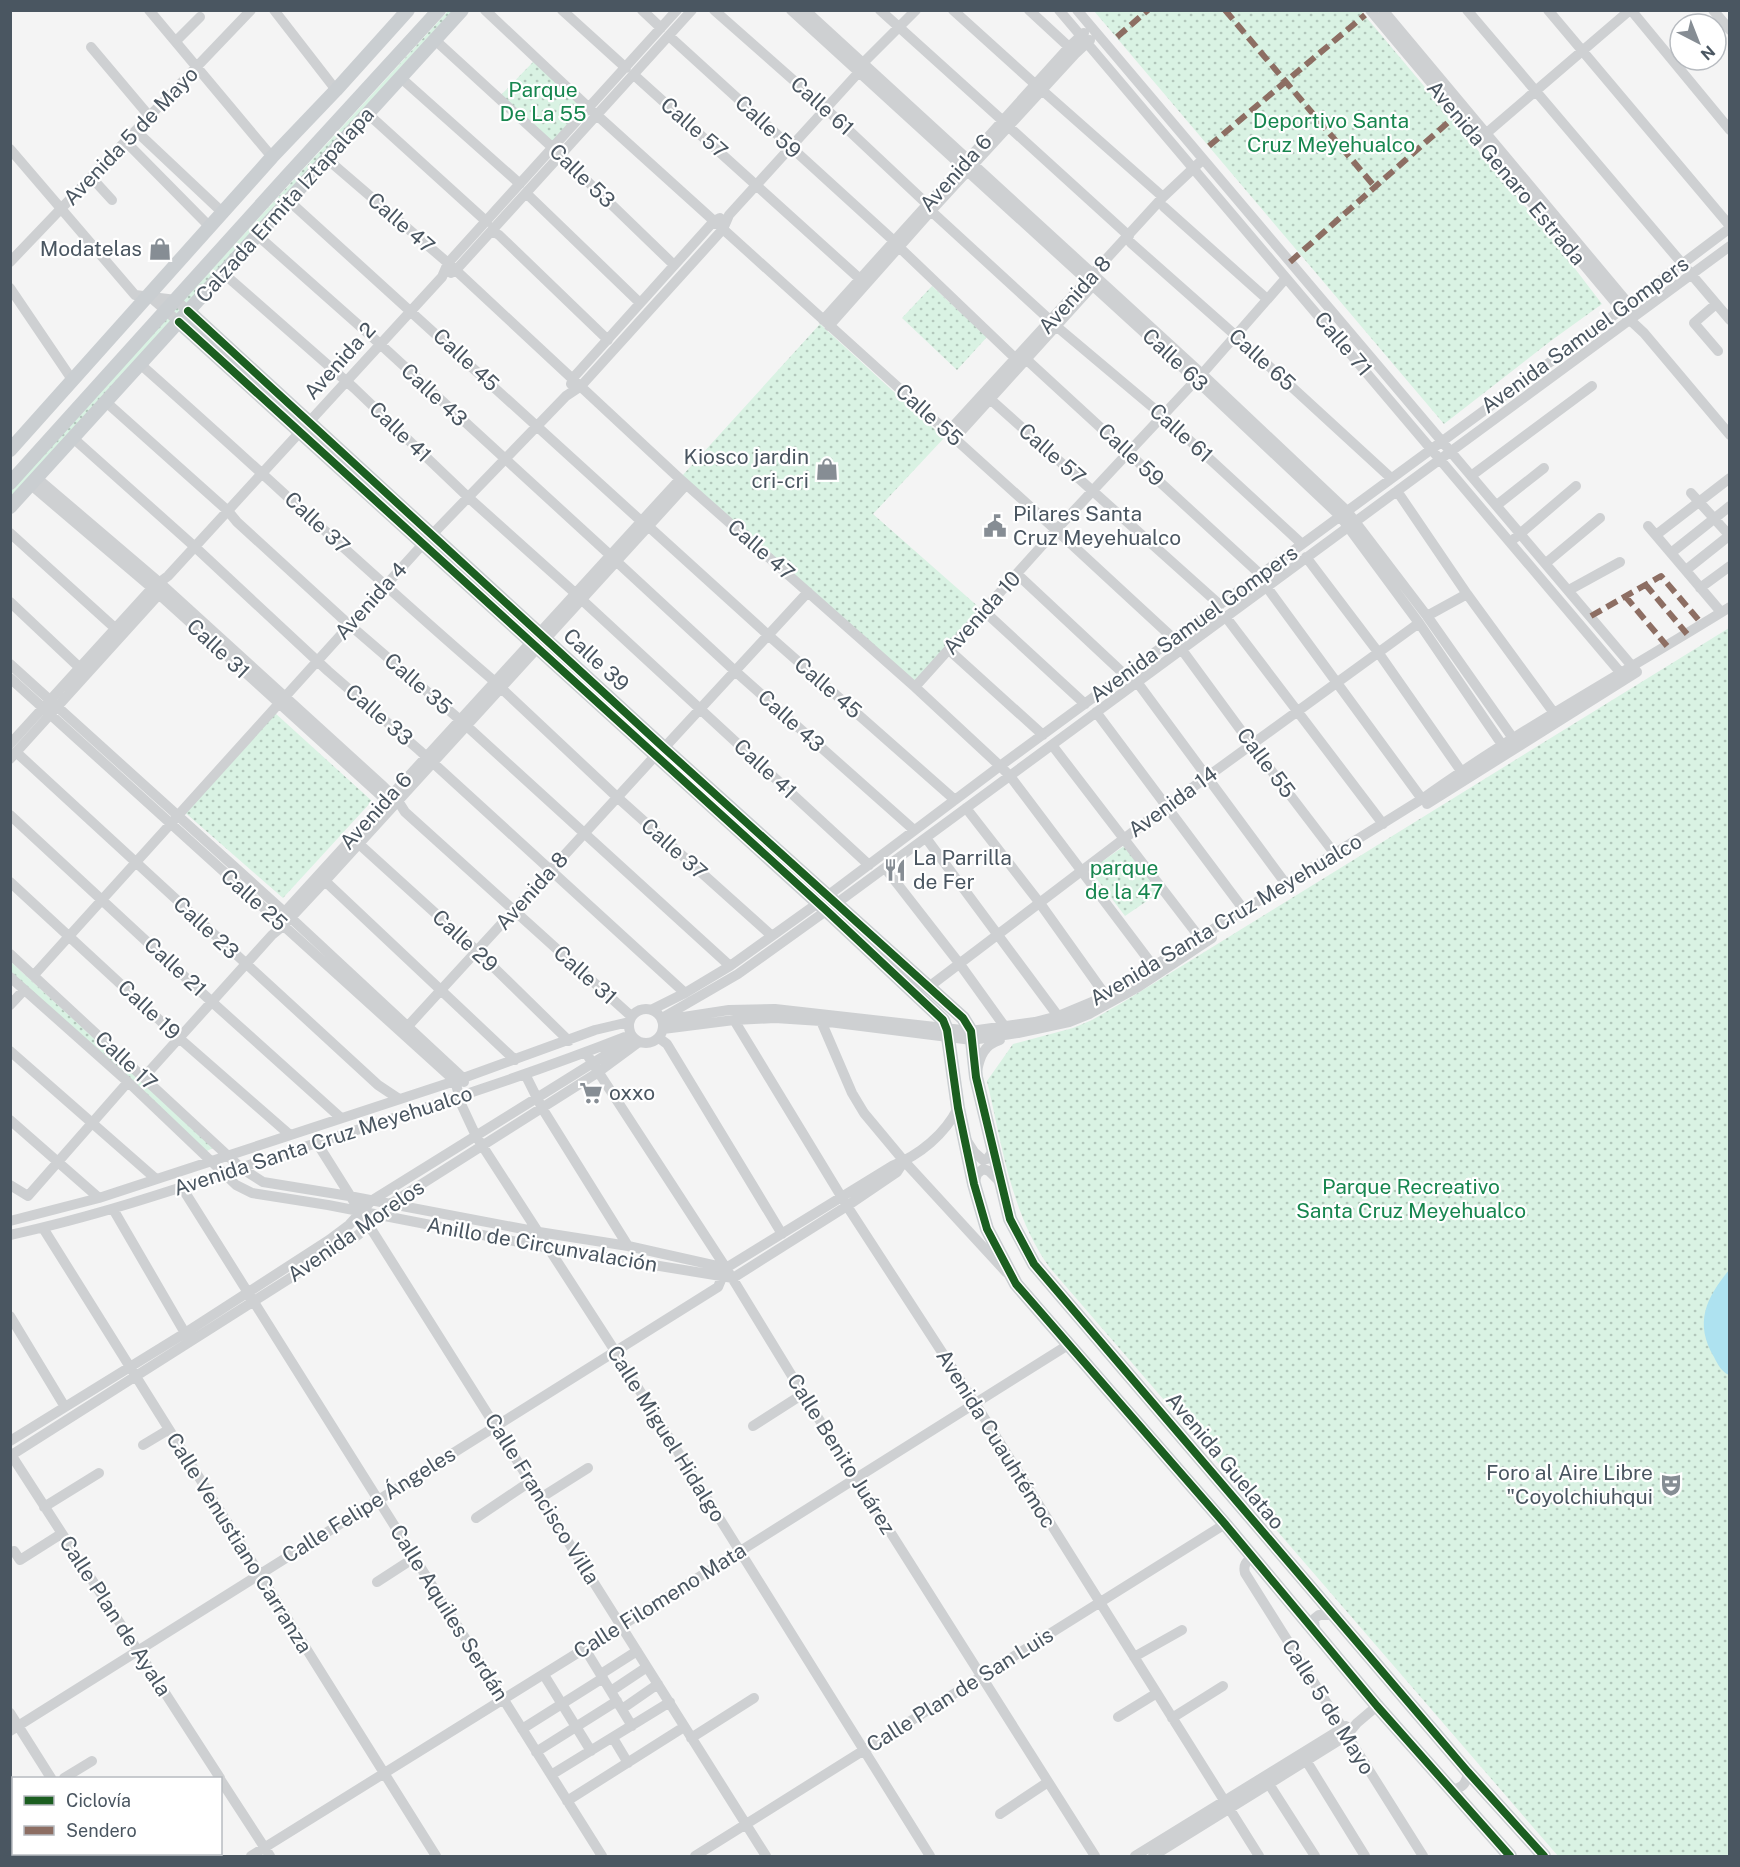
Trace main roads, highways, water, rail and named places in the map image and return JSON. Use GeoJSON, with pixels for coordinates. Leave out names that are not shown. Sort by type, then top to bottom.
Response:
{"type":"FeatureCollection","features":[{"type":"Feature","properties":{"kind":"main road","name":"Calzada Ermita Iztapalapa"},"geometry":{"type":"LineString","coordinates":[[10,450],[209,226],[408,10]]}},
{"type":"Feature","properties":{"kind":"main road","name":"Calzada Ermita Iztapalapa"},"geometry":{"type":"LineString","coordinates":[[10,483],[439,10]]}},
{"type":"Feature","properties":{"kind":"main road","name":"Calzada Ermita Iztapalapa"},"geometry":{"type":"LineString","coordinates":[[10,507],[462,10]]}},
{"type":"Feature","properties":{"kind":"main road","name":"Calle 39"},"geometry":{"type":"LineString","coordinates":[[188,311],[306,427],[827,903],[943,1020],[947,1034]]}},
{"type":"Feature","properties":{"kind":"main road","name":"Calle 39"},"geometry":{"type":"LineString","coordinates":[[178,322],[306,427]]}},
{"type":"Feature","properties":{"kind":"main road","name":"Calle 39"},"geometry":{"type":"LineString","coordinates":[[827,903],[930,986],[963,1018],[971,1036]]}},
{"type":"Feature","properties":{"kind":"main road","name":"Avenida Guelatao"},"geometry":{"type":"LineString","coordinates":[[947,1034],[958,1108],[974,1184],[987,1229],[1016,1284],[1225,1524],[1377,1706],[1510,1857]]}},
{"type":"Feature","properties":{"kind":"main road","name":"Avenida Guelatao"},"geometry":{"type":"LineString","coordinates":[[971,1036],[976,1077],[1010,1220],[1034,1264],[1468,1772],[1544,1857]]}},
{"type":"Feature","properties":{"kind":"water"},"geometry":{"type":"Polygon","coordinates":[[[1729,1270],[1729,1375],[1719,1365],[1708,1345],[1704,1322],[1709,1301],[1729,1270]]]}},
{"type":"Feature","properties":{"kind":"place","name":"Modatelas"},"geometry":{"type":"Point","coordinates":[160,249]}},
{"type":"Feature","properties":{"kind":"place","name":"Kiosco jardin cri-cri"},"geometry":{"type":"Point","coordinates":[827,469]}},
{"type":"Feature","properties":{"kind":"place","name":"Pilares Santa Cruz Meyehualco"},"geometry":{"type":"Point","coordinates":[995,526]}},
{"type":"Feature","properties":{"kind":"place","name":"La Parrilla de Fer"},"geometry":{"type":"Point","coordinates":[895,870]}},
{"type":"Feature","properties":{"kind":"place","name":"oxxo"},"geometry":{"type":"Point","coordinates":[591,1093]}},
{"type":"Feature","properties":{"kind":"place","name":"Foro al Aire Libre \"Coyolchiuhqui"},"geometry":{"type":"Point","coordinates":[1671,1485]}},
{"type":"Feature","properties":{"kind":"park label","name":"Parque De La 55"},"geometry":{"type":"Point","coordinates":[543,102]}},
{"type":"Feature","properties":{"kind":"park label","name":"Deportivo Santa Cruz Meyehualco"},"geometry":{"type":"Point","coordinates":[1331,133]}},
{"type":"Feature","properties":{"kind":"park label","name":"parque de la 47"},"geometry":{"type":"Point","coordinates":[1124,880]}},
{"type":"Feature","properties":{"kind":"park label","name":"Parque Recreativo Santa Cruz Meyehualco"},"geometry":{"type":"Point","coordinates":[1411,1199]}}]}
